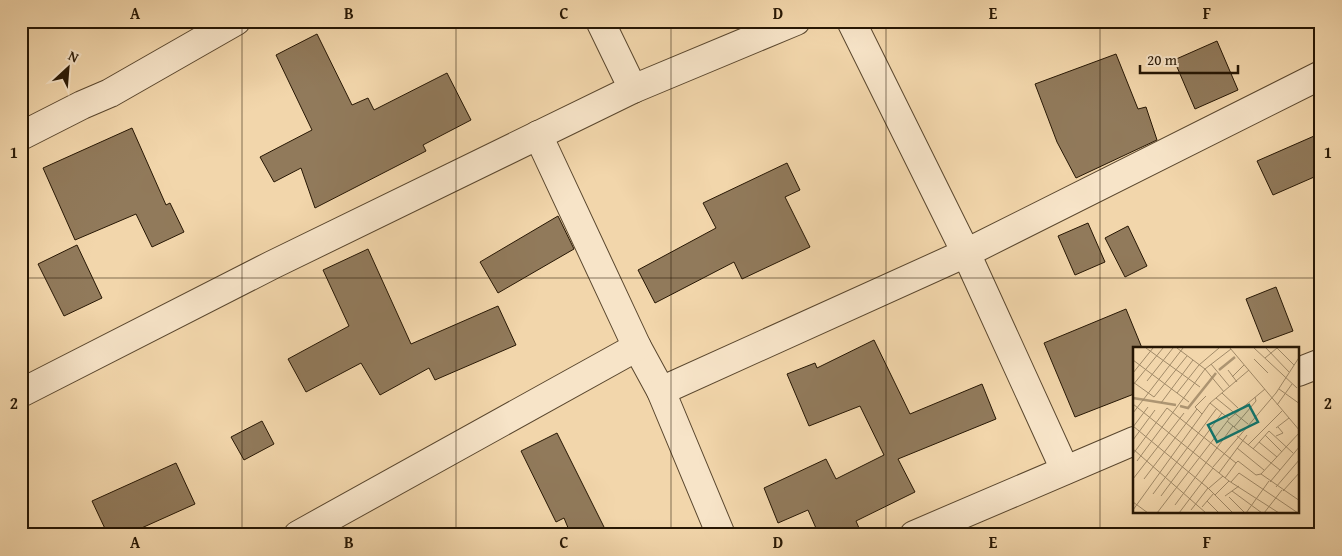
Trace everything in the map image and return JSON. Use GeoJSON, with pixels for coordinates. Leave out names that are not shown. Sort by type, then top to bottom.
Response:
{"type":"FeatureCollection","features":[{"type":"Feature","properties":{"kind":"street"},"geometry":{"type":"LineString","coordinates":[[21,136],[110,93],[236,21]]}},
{"type":"Feature","properties":{"kind":"street"},"geometry":{"type":"LineString","coordinates":[[600,21],[633,88]]}},
{"type":"Feature","properties":{"kind":"street"},"geometry":{"type":"LineString","coordinates":[[21,393],[121,341],[633,88],[796,21]]}},
{"type":"Feature","properties":{"kind":"street"},"geometry":{"type":"LineString","coordinates":[[851,21],[966,253],[1064,470]]}},
{"type":"Feature","properties":{"kind":"street"},"geometry":{"type":"LineString","coordinates":[[661,391],[966,253],[1321,75]]}},
{"type":"Feature","properties":{"kind":"street"},"geometry":{"type":"LineString","coordinates":[[538,135],[637,347],[661,391],[721,535]]}},
{"type":"Feature","properties":{"kind":"street"},"geometry":{"type":"LineString","coordinates":[[298,535],[637,347]]}},
{"type":"Feature","properties":{"kind":"street"},"geometry":{"type":"LineString","coordinates":[[1300,371],[1321,363]]}},
{"type":"Feature","properties":{"kind":"street"},"geometry":{"type":"LineString","coordinates":[[914,535],[1133,441]]}},
{"type":"Feature","properties":{"kind":"building"},"geometry":{"type":"Polygon","coordinates":[[[317,34],[352,105],[368,98],[374,110],[447,73],[471,120],[423,145],[426,151],[315,208],[301,168],[274,182],[260,157],[312,130],[276,55],[317,34]]]}},
{"type":"Feature","properties":{"kind":"building"},"geometry":{"type":"Polygon","coordinates":[[[1217,41],[1238,90],[1195,109],[1174,60],[1217,41]]]}},
{"type":"Feature","properties":{"kind":"building"},"geometry":{"type":"Polygon","coordinates":[[[1116,54],[1138,109],[1146,107],[1157,140],[1076,178],[1057,142],[1035,84],[1116,54]]]}},
{"type":"Feature","properties":{"kind":"building"},"geometry":{"type":"Polygon","coordinates":[[[132,128],[166,205],[170,203],[184,232],[152,247],[136,214],[75,240],[43,168],[132,128]]]}},
{"type":"Feature","properties":{"kind":"building"},"geometry":{"type":"Polygon","coordinates":[[[1321,133],[1321,174],[1273,195],[1257,161],[1321,133]]]}},
{"type":"Feature","properties":{"kind":"building"},"geometry":{"type":"Polygon","coordinates":[[[787,163],[800,190],[785,197],[810,247],[742,279],[734,262],[655,303],[638,270],[716,228],[703,203],[787,163]]]}},
{"type":"Feature","properties":{"kind":"building"},"geometry":{"type":"Polygon","coordinates":[[[558,216],[574,249],[498,293],[480,262],[558,216]]]}},
{"type":"Feature","properties":{"kind":"building"},"geometry":{"type":"Polygon","coordinates":[[[1088,223],[1105,262],[1075,275],[1058,236],[1088,223]]]}},
{"type":"Feature","properties":{"kind":"building"},"geometry":{"type":"Polygon","coordinates":[[[1128,226],[1147,266],[1125,277],[1105,238],[1128,226]]]}},
{"type":"Feature","properties":{"kind":"building"},"geometry":{"type":"Polygon","coordinates":[[[77,245],[102,298],[64,316],[38,264],[77,245]]]}},
{"type":"Feature","properties":{"kind":"building"},"geometry":{"type":"Polygon","coordinates":[[[368,249],[411,344],[498,306],[516,345],[435,380],[429,368],[380,395],[361,363],[306,392],[288,359],[349,326],[323,270],[368,249]]]}},
{"type":"Feature","properties":{"kind":"building"},"geometry":{"type":"Polygon","coordinates":[[[1276,287],[1293,331],[1263,342],[1246,299],[1276,287]]]}},
{"type":"Feature","properties":{"kind":"building"},"geometry":{"type":"Polygon","coordinates":[[[1126,309],[1142,347],[1133,347],[1133,394],[1075,417],[1044,343],[1126,309]]]}},
{"type":"Feature","properties":{"kind":"building"},"geometry":{"type":"Polygon","coordinates":[[[874,340],[910,414],[982,384],[996,419],[898,459],[915,492],[856,521],[862,535],[819,535],[808,510],[778,523],[764,488],[826,459],[836,479],[884,455],[860,406],[809,426],[787,374],[815,363],[817,368],[874,340]]]}},
{"type":"Feature","properties":{"kind":"building"},"geometry":{"type":"Polygon","coordinates":[[[262,421],[274,444],[244,460],[231,437],[262,421]]]}},
{"type":"Feature","properties":{"kind":"building"},"geometry":{"type":"Polygon","coordinates":[[[557,433],[608,535],[571,535],[564,518],[556,522],[521,451],[557,433]]]}},
{"type":"Feature","properties":{"kind":"building"},"geometry":{"type":"Polygon","coordinates":[[[176,463],[195,504],[126,535],[108,535],[92,501],[176,463]]]}}]}
